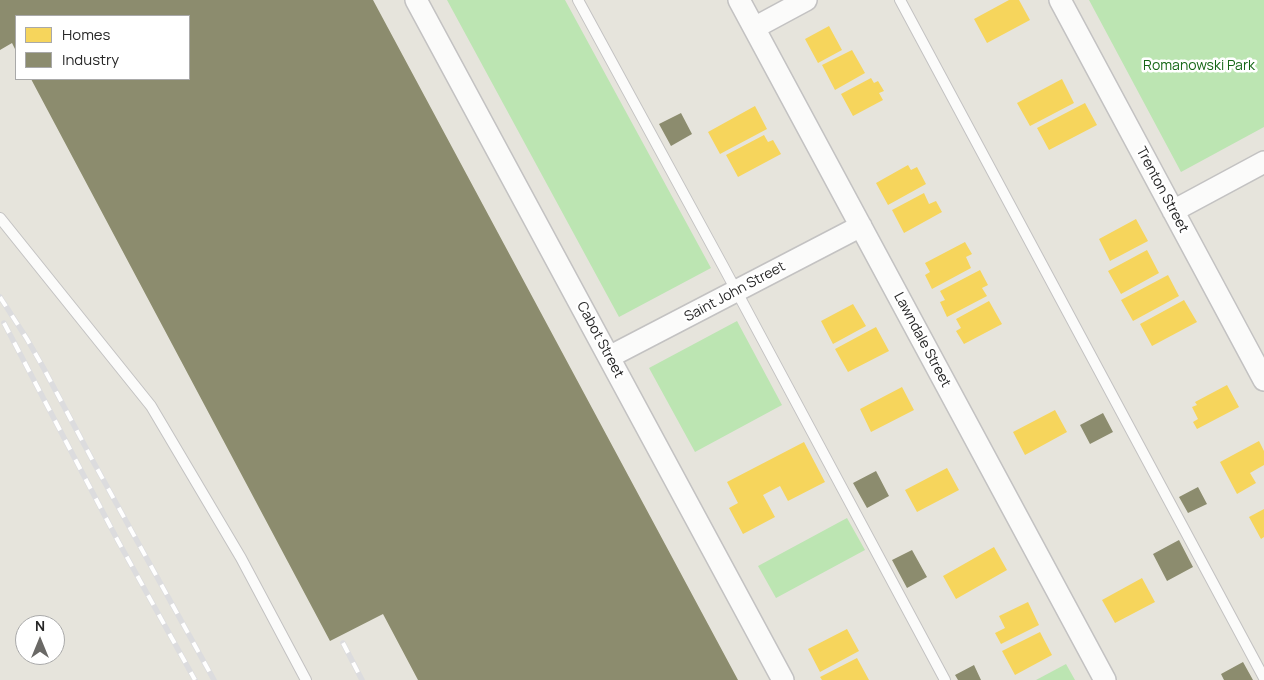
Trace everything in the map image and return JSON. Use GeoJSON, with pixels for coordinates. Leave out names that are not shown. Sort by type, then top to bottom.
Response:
{"type":"FeatureCollection","features":[{"type":"Feature","properties":{"kind":"street","name":"Cabot Street"},"geometry":{"type":"LineString","coordinates":[[416,0],[783,680]]}},
{"type":"Feature","properties":{"kind":"street","name":"Lawndale Street"},"geometry":{"type":"LineString","coordinates":[[739,0],[1105,680]]}},
{"type":"Feature","properties":{"kind":"street"},"geometry":{"type":"LineString","coordinates":[[754,28],[806,0]]}},
{"type":"Feature","properties":{"kind":"street","name":"Trenton Street"},"geometry":{"type":"LineString","coordinates":[[1060,0],[1264,380]]}},
{"type":"Feature","properties":{"kind":"street"},"geometry":{"type":"LineString","coordinates":[[1174,211],[1264,162]]}},
{"type":"Feature","properties":{"kind":"street","name":"Saint John Street"},"geometry":{"type":"LineString","coordinates":[[609,357],[860,226]]}},
{"type":"Feature","properties":{"kind":"lane"},"geometry":{"type":"LineString","coordinates":[[578,0],[945,680]]}},
{"type":"Feature","properties":{"kind":"lane"},"geometry":{"type":"LineString","coordinates":[[900,0],[1264,678]]}},
{"type":"Feature","properties":{"kind":"lane"},"geometry":{"type":"LineString","coordinates":[[0,218],[151,406],[241,558],[306,680]]}},
{"type":"Feature","properties":{"kind":"green space"},"geometry":{"type":"Polygon","coordinates":[[[447,0],[565,0],[711,268],[619,317],[447,0]]]}},
{"type":"Feature","properties":{"kind":"green space","name":"Romanowski Park"},"geometry":{"type":"Polygon","coordinates":[[[1089,0],[1264,0],[1264,127],[1181,172],[1089,0]]]}},
{"type":"Feature","properties":{"kind":"green space"},"geometry":{"type":"Polygon","coordinates":[[[737,321],[782,405],[695,452],[649,368],[737,321]]]}},
{"type":"Feature","properties":{"kind":"green space"},"geometry":{"type":"Polygon","coordinates":[[[847,518],[865,550],[776,598],[758,566],[847,518]]]}},
{"type":"Feature","properties":{"kind":"green space"},"geometry":{"type":"Polygon","coordinates":[[[1066,664],[1075,680],[1036,680],[1066,664]]]}},
{"type":"Feature","properties":{"kind":"building: Homes"},"geometry":{"type":"Polygon","coordinates":[[[1009,0],[1019,0],[1030,20],[987,43],[974,19],[1009,0]]]}},
{"type":"Feature","properties":{"kind":"building: Homes"},"geometry":{"type":"Polygon","coordinates":[[[829,26],[842,50],[818,63],[805,39],[829,26]]]}},
{"type":"Feature","properties":{"kind":"building: Homes"},"geometry":{"type":"Polygon","coordinates":[[[852,50],[865,73],[835,90],[822,65],[852,50]]]}},
{"type":"Feature","properties":{"kind":"building: Homes"},"geometry":{"type":"Polygon","coordinates":[[[871,78],[874,83],[878,81],[884,91],[879,93],[883,100],[853,116],[841,94],[871,78]]]}},
{"type":"Feature","properties":{"kind":"building: Homes"},"geometry":{"type":"Polygon","coordinates":[[[1062,79],[1074,103],[1030,126],[1017,103],[1062,79]]]}},
{"type":"Feature","properties":{"kind":"building: Homes"},"geometry":{"type":"Polygon","coordinates":[[[1085,103],[1097,125],[1049,150],[1037,128],[1085,103]]]}},
{"type":"Feature","properties":{"kind":"building: Homes"},"geometry":{"type":"Polygon","coordinates":[[[755,106],[767,129],[720,154],[708,132],[755,106]]]}},
{"type":"Feature","properties":{"kind":"building: Homes"},"geometry":{"type":"Polygon","coordinates":[[[764,135],[768,142],[773,140],[781,154],[738,177],[726,155],[764,135]]]}},
{"type":"Feature","properties":{"kind":"building: Homes"},"geometry":{"type":"Polygon","coordinates":[[[908,165],[911,170],[917,167],[926,184],[888,205],[876,183],[908,165]]]}},
{"type":"Feature","properties":{"kind":"building: Homes"},"geometry":{"type":"Polygon","coordinates":[[[924,193],[929,204],[936,201],[942,212],[904,233],[892,210],[924,193]]]}},
{"type":"Feature","properties":{"kind":"building: Homes"},"geometry":{"type":"Polygon","coordinates":[[[1136,219],[1148,241],[1110,261],[1099,239],[1136,219]]]}},
{"type":"Feature","properties":{"kind":"building: Homes"},"geometry":{"type":"Polygon","coordinates":[[[965,242],[972,254],[966,257],[971,268],[932,289],[925,275],[930,272],[925,263],[965,242]]]}},
{"type":"Feature","properties":{"kind":"building: Homes"},"geometry":{"type":"Polygon","coordinates":[[[1147,250],[1159,273],[1121,294],[1108,271],[1147,250]]]}},
{"type":"Feature","properties":{"kind":"building: Homes"},"geometry":{"type":"Polygon","coordinates":[[[980,270],[988,285],[982,288],[987,296],[947,317],[940,302],[945,300],[940,291],[980,270]]]}},
{"type":"Feature","properties":{"kind":"building: Homes"},"geometry":{"type":"Polygon","coordinates":[[[1168,275],[1179,296],[1133,321],[1121,300],[1168,275]]]}},
{"type":"Feature","properties":{"kind":"building: Homes"},"geometry":{"type":"Polygon","coordinates":[[[1184,300],[1197,322],[1152,346],[1140,324],[1184,300]]]}},
{"type":"Feature","properties":{"kind":"building: Homes"},"geometry":{"type":"Polygon","coordinates":[[[989,301],[1002,324],[964,344],[956,331],[961,328],[956,319],[989,301]]]}},
{"type":"Feature","properties":{"kind":"building: Homes"},"geometry":{"type":"Polygon","coordinates":[[[853,304],[866,326],[833,344],[821,321],[853,304]]]}},
{"type":"Feature","properties":{"kind":"building: Homes"},"geometry":{"type":"Polygon","coordinates":[[[876,327],[889,351],[848,372],[835,349],[876,327]]]}},
{"type":"Feature","properties":{"kind":"building: Homes"},"geometry":{"type":"Polygon","coordinates":[[[1227,385],[1239,407],[1197,429],[1193,422],[1198,419],[1192,407],[1197,405],[1195,402],[1227,385]]]}},
{"type":"Feature","properties":{"kind":"building: Homes"},"geometry":{"type":"Polygon","coordinates":[[[902,387],[914,410],[871,432],[860,409],[902,387]]]}},
{"type":"Feature","properties":{"kind":"building: Homes"},"geometry":{"type":"Polygon","coordinates":[[[1055,410],[1067,432],[1025,455],[1013,432],[1055,410]]]}},
{"type":"Feature","properties":{"kind":"building: Homes"},"geometry":{"type":"Polygon","coordinates":[[[1259,441],[1264,451],[1264,465],[1250,473],[1256,483],[1237,494],[1220,462],[1259,441]]]}},
{"type":"Feature","properties":{"kind":"building: Homes"},"geometry":{"type":"Polygon","coordinates":[[[804,442],[825,482],[788,501],[780,486],[763,495],[775,517],[743,534],[729,508],[738,503],[727,482],[804,442]]]}},
{"type":"Feature","properties":{"kind":"building: Homes"},"geometry":{"type":"Polygon","coordinates":[[[947,468],[959,490],[917,512],[905,490],[947,468]]]}},
{"type":"Feature","properties":{"kind":"building: Homes"},"geometry":{"type":"Polygon","coordinates":[[[1264,509],[1264,537],[1261,539],[1249,517],[1264,509]]]}},
{"type":"Feature","properties":{"kind":"building: Homes"},"geometry":{"type":"Polygon","coordinates":[[[994,547],[1007,570],[956,599],[943,576],[994,547]]]}},
{"type":"Feature","properties":{"kind":"building: Homes"},"geometry":{"type":"Polygon","coordinates":[[[1142,578],[1155,602],[1115,623],[1102,600],[1142,578]]]}},
{"type":"Feature","properties":{"kind":"building: Homes"},"geometry":{"type":"Polygon","coordinates":[[[1028,602],[1039,625],[1001,644],[995,633],[1005,628],[999,616],[1028,602]]]}},
{"type":"Feature","properties":{"kind":"building: Homes"},"geometry":{"type":"Polygon","coordinates":[[[847,629],[859,651],[820,672],[808,649],[847,629]]]}},
{"type":"Feature","properties":{"kind":"building: Homes"},"geometry":{"type":"Polygon","coordinates":[[[1040,632],[1052,655],[1015,675],[1002,651],[1040,632]]]}},
{"type":"Feature","properties":{"kind":"building: Homes"},"geometry":{"type":"Polygon","coordinates":[[[857,658],[869,680],[822,680],[820,677],[857,658]]]}},
{"type":"Feature","properties":{"kind":"building: Industry"},"geometry":{"type":"Polygon","coordinates":[[[0,0],[373,0],[738,680],[418,680],[383,614],[330,641],[32,80],[190,80],[190,15],[15,15],[15,49],[12,43],[0,50],[0,0]]]}},
{"type":"Feature","properties":{"kind":"building: Industry"},"geometry":{"type":"Polygon","coordinates":[[[681,113],[692,134],[671,146],[659,124],[681,113]]]}},
{"type":"Feature","properties":{"kind":"building: Industry"},"geometry":{"type":"Polygon","coordinates":[[[1103,413],[1113,432],[1090,444],[1080,425],[1103,413]]]}},
{"type":"Feature","properties":{"kind":"building: Industry"},"geometry":{"type":"Polygon","coordinates":[[[876,471],[889,496],[867,508],[853,483],[876,471]]]}},
{"type":"Feature","properties":{"kind":"building: Industry"},"geometry":{"type":"Polygon","coordinates":[[[1198,487],[1207,504],[1188,513],[1179,497],[1198,487]]]}},
{"type":"Feature","properties":{"kind":"building: Industry"},"geometry":{"type":"Polygon","coordinates":[[[1179,540],[1193,567],[1167,581],[1153,554],[1179,540]]]}},
{"type":"Feature","properties":{"kind":"building: Industry"},"geometry":{"type":"Polygon","coordinates":[[[912,550],[927,577],[907,588],[892,560],[912,550]]]}},
{"type":"Feature","properties":{"kind":"building: Industry"},"geometry":{"type":"Polygon","coordinates":[[[1243,662],[1253,680],[1224,680],[1221,674],[1243,662]]]}},
{"type":"Feature","properties":{"kind":"building: Industry"},"geometry":{"type":"Polygon","coordinates":[[[974,665],[981,680],[958,680],[955,675],[974,665]]]}},
{"type":"Feature","properties":{"kind":"railway"},"geometry":{"type":"LineString","coordinates":[[0,297],[43,367],[214,680]]}},
{"type":"Feature","properties":{"kind":"railway"},"geometry":{"type":"LineString","coordinates":[[4,323],[118,541],[195,680]]}},
{"type":"Feature","properties":{"kind":"railway"},"geometry":{"type":"LineString","coordinates":[[343,643],[362,680]]}}]}
